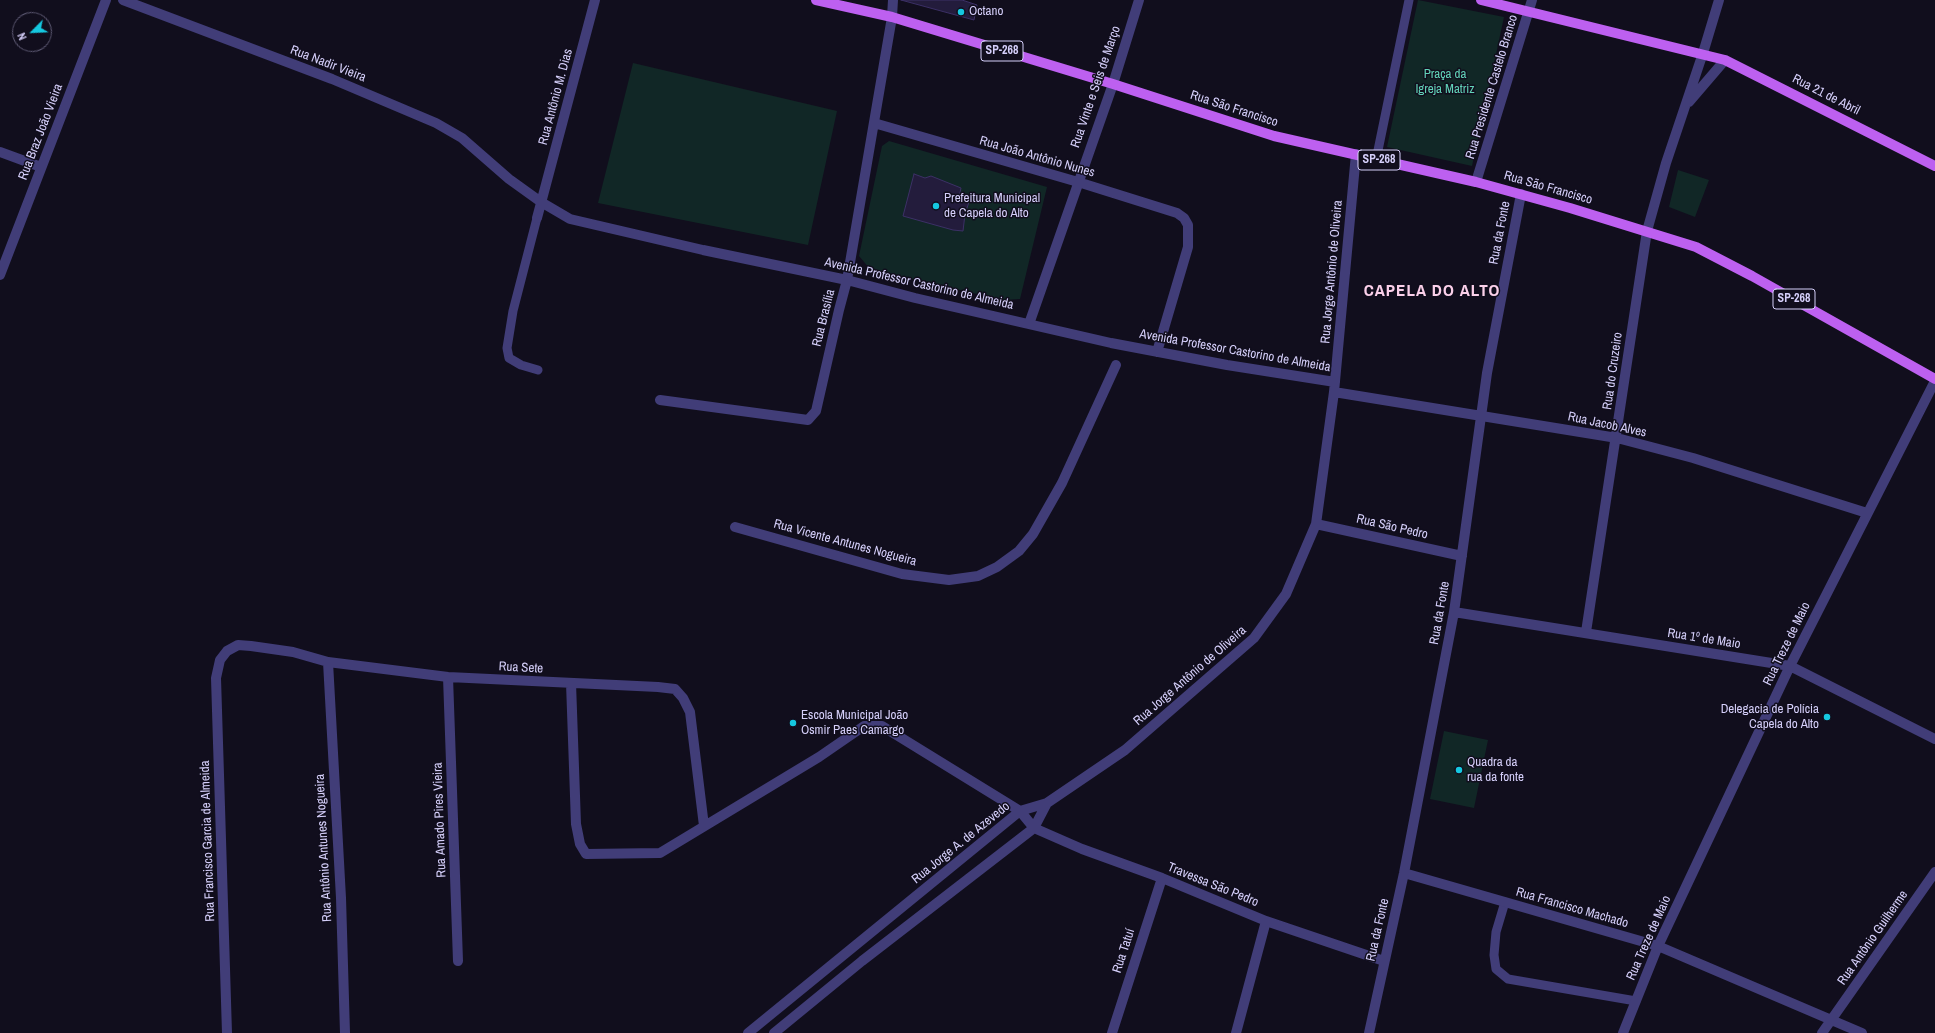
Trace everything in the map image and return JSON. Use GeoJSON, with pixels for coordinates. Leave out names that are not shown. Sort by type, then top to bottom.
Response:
{"type":"FeatureCollection","features":[{"type":"Feature","properties":{"kind":"main road","name":"Rua São Francisco"},"geometry":{"type":"LineString","coordinates":[[816,0],[892,17],[1113,84],[1274,136],[1476,182],[1647,231]]}},
{"type":"Feature","properties":{"kind":"main road","name":"Rua 21 de Abril"},"geometry":{"type":"LineString","coordinates":[[1480,0],[1703,53],[1725,60],[1935,166]]}},
{"type":"Feature","properties":{"kind":"main road","name":"SP-268"},"geometry":{"type":"LineString","coordinates":[[1647,231],[1703,250],[1759,280],[1935,380]]}},
{"type":"Feature","properties":{"kind":"street","name":"Rua Braz João Vieira"},"geometry":{"type":"LineString","coordinates":[[0,275],[106,0]]}},
{"type":"Feature","properties":{"kind":"street","name":"Rua Nadir Vieira"},"geometry":{"type":"LineString","coordinates":[[123,0],[332,79],[436,123],[462,138],[509,178]]}},
{"type":"Feature","properties":{"kind":"street","name":"Rua Antônio M. Dias"},"geometry":{"type":"LineString","coordinates":[[537,218],[595,0]]}},
{"type":"Feature","properties":{"kind":"street","name":"Rua Brasília"},"geometry":{"type":"LineString","coordinates":[[660,400],[808,420],[816,411],[847,280],[892,17],[893,0]]}},
{"type":"Feature","properties":{"kind":"street","name":"Rua Vinte e Seis de Março"},"geometry":{"type":"LineString","coordinates":[[1078,182],[1113,84],[1139,0]]}},
{"type":"Feature","properties":{"kind":"street","name":"Rua Presidente Castelo Branco"},"geometry":{"type":"LineString","coordinates":[[1476,182],[1532,0]]}},
{"type":"Feature","properties":{"kind":"street","name":"Rua do Cruzeiro"},"geometry":{"type":"LineString","coordinates":[[1586,632],[1617,438],[1647,231],[1666,163],[1719,0]]}},
{"type":"Feature","properties":{"kind":"street"},"geometry":{"type":"LineString","coordinates":[[1685,106],[1725,60]]}},
{"type":"Feature","properties":{"kind":"street","name":"Rua João Antônio Nunes"},"geometry":{"type":"LineString","coordinates":[[874,123],[1078,182],[1177,213],[1184,218],[1188,225],[1188,247],[1157,352]]}},
{"type":"Feature","properties":{"kind":"street"},"geometry":{"type":"LineString","coordinates":[[0,152],[41,167]]}},
{"type":"Feature","properties":{"kind":"street","name":"Rua Jorge Antônio de Oliveira"},"geometry":{"type":"LineString","coordinates":[[1047,803],[1125,750],[1254,638],[1286,594],[1316,524],[1334,392],[1356,154]]}},
{"type":"Feature","properties":{"kind":"street","name":"Avenida Professor Castorino de Almeida"},"geometry":{"type":"LineString","coordinates":[[509,178],[541,202],[570,219],[703,250],[847,280],[915,298],[1157,352],[1335,382]]}},
{"type":"Feature","properties":{"kind":"street"},"geometry":{"type":"LineString","coordinates":[[1029,324],[1078,182]]}},
{"type":"Feature","properties":{"kind":"street","name":"Rua da Fonte"},"geometry":{"type":"LineString","coordinates":[[1369,1033],[1404,873],[1454,612],[1500,301],[1521,194]]}},
{"type":"Feature","properties":{"kind":"street","name":"Rua Vicente Antunes Nogueira"},"geometry":{"type":"LineString","coordinates":[[735,527],[902,574],[949,580],[978,576],[997,567],[1019,551],[1033,534],[1062,482],[1116,365]]}},
{"type":"Feature","properties":{"kind":"street","name":"Rua Treze de Maio"},"geometry":{"type":"LineString","coordinates":[[1623,1033],[1658,946],[1790,666],[1935,380]]}},
{"type":"Feature","properties":{"kind":"street","name":"Rua Jacob Alves"},"geometry":{"type":"LineString","coordinates":[[1334,392],[1617,438],[1693,458],[1867,513]]}},
{"type":"Feature","properties":{"kind":"street","name":"Rua São Pedro"},"geometry":{"type":"LineString","coordinates":[[1316,524],[1462,556]]}},
{"type":"Feature","properties":{"kind":"street","name":"Rua 1º de Maio"},"geometry":{"type":"LineString","coordinates":[[1454,612],[1790,666],[1935,739]]}},
{"type":"Feature","properties":{"kind":"street","name":"Rua Sete"},"geometry":{"type":"LineString","coordinates":[[227,651],[238,645],[251,646],[293,652],[328,662],[448,677],[658,687],[675,690],[683,698],[690,712],[704,826]]}},
{"type":"Feature","properties":{"kind":"street","name":"Rua Francisco Garcia de Almeida"},"geometry":{"type":"LineString","coordinates":[[227,651],[220,660],[216,678],[227,1033]]}},
{"type":"Feature","properties":{"kind":"street","name":"Rua Antônio Antunes Nogueira"},"geometry":{"type":"LineString","coordinates":[[328,662],[345,1033]]}},
{"type":"Feature","properties":{"kind":"street","name":"Rua Amado Pires Vieira"},"geometry":{"type":"LineString","coordinates":[[448,677],[458,961]]}},
{"type":"Feature","properties":{"kind":"street"},"geometry":{"type":"LineString","coordinates":[[571,683],[576,824],[580,844],[586,854],[660,853],[819,757],[864,726],[882,726],[1020,811],[1034,828]]}},
{"type":"Feature","properties":{"kind":"street"},"geometry":{"type":"LineString","coordinates":[[774,1033],[862,961],[1034,828],[1047,803]]}},
{"type":"Feature","properties":{"kind":"street","name":"Rua Jorge A. de Azevedo"},"geometry":{"type":"LineString","coordinates":[[748,1033],[1020,811],[1047,803]]}},
{"type":"Feature","properties":{"kind":"street","name":"Travessa São Pedro"},"geometry":{"type":"LineString","coordinates":[[1034,828],[1082,849],[1162,878],[1266,921],[1384,961]]}},
{"type":"Feature","properties":{"kind":"street","name":"Rua Antônio Guilherme"},"geometry":{"type":"LineString","coordinates":[[1822,1033],[1935,872]]}},
{"type":"Feature","properties":{"kind":"street","name":"Rua Francisco Machado"},"geometry":{"type":"LineString","coordinates":[[1404,873],[1658,946],[1862,1033]]}},
{"type":"Feature","properties":{"kind":"street","name":"Rua Tatuí"},"geometry":{"type":"LineString","coordinates":[[1112,1033],[1162,878]]}},
{"type":"Feature","properties":{"kind":"street"},"geometry":{"type":"LineString","coordinates":[[1236,1033],[1266,921]]}},
{"type":"Feature","properties":{"kind":"lane"},"geometry":{"type":"LineString","coordinates":[[1376,160],[1409,0]]}},
{"type":"Feature","properties":{"kind":"lane"},"geometry":{"type":"LineString","coordinates":[[537,218],[513,311],[507,348],[509,358],[521,365],[538,370]]}},
{"type":"Feature","properties":{"kind":"lane"},"geometry":{"type":"LineString","coordinates":[[1505,902],[1496,932],[1494,955],[1496,969],[1508,979],[1636,1001]]}},
{"type":"Feature","properties":{"kind":"green space","name":"Praça da Igreja Matriz"},"geometry":{"type":"Polygon","coordinates":[[[1418,0],[1504,17],[1472,166],[1387,147],[1418,0]]]}},
{"type":"Feature","properties":{"kind":"green space"},"geometry":{"type":"Polygon","coordinates":[[[633,63],[837,111],[808,245],[598,203],[633,63]]]}},
{"type":"Feature","properties":{"kind":"green space"},"geometry":{"type":"Polygon","coordinates":[[[889,141],[1047,187],[1020,299],[1003,300],[870,269],[859,256],[882,146],[889,141]]]}},
{"type":"Feature","properties":{"kind":"green space"},"geometry":{"type":"Polygon","coordinates":[[[1678,170],[1709,180],[1695,217],[1669,207],[1678,170]]]}},
{"type":"Feature","properties":{"kind":"green space","name":"Quadra da rua da fonte"},"geometry":{"type":"Polygon","coordinates":[[[1444,731],[1488,740],[1474,808],[1430,799],[1444,731]]]}},
{"type":"Feature","properties":{"kind":"building","name":"Octano"},"geometry":{"type":"Polygon","coordinates":[[[901,0],[962,0],[977,5],[974,20],[901,0]]]}},
{"type":"Feature","properties":{"kind":"building","name":"Prefeitura Municipal de Capela do Alto"},"geometry":{"type":"Polygon","coordinates":[[[914,174],[925,178],[931,176],[961,188],[959,197],[970,199],[965,214],[963,231],[953,230],[903,216],[914,174]]]}},
{"type":"Feature","properties":{"kind":"place","name":"Octano"},"geometry":{"type":"Point","coordinates":[961,12]}},
{"type":"Feature","properties":{"kind":"place","name":"Prefeitura Municipal de Capela do Alto"},"geometry":{"type":"Point","coordinates":[936,206]}},
{"type":"Feature","properties":{"kind":"place","name":"Delegacia de Polícia Capela do Alto"},"geometry":{"type":"Point","coordinates":[1827,717]}},
{"type":"Feature","properties":{"kind":"place","name":"Escola Municipal João Osmir Paes Camargo"},"geometry":{"type":"Point","coordinates":[793,723]}},
{"type":"Feature","properties":{"kind":"place","name":"Quadra da rua da fonte"},"geometry":{"type":"Point","coordinates":[1459,770]}},
{"type":"Feature","properties":{"kind":"district","name":"CAPELA DO ALTO"},"geometry":{"type":"Point","coordinates":[1432,291]}}]}
